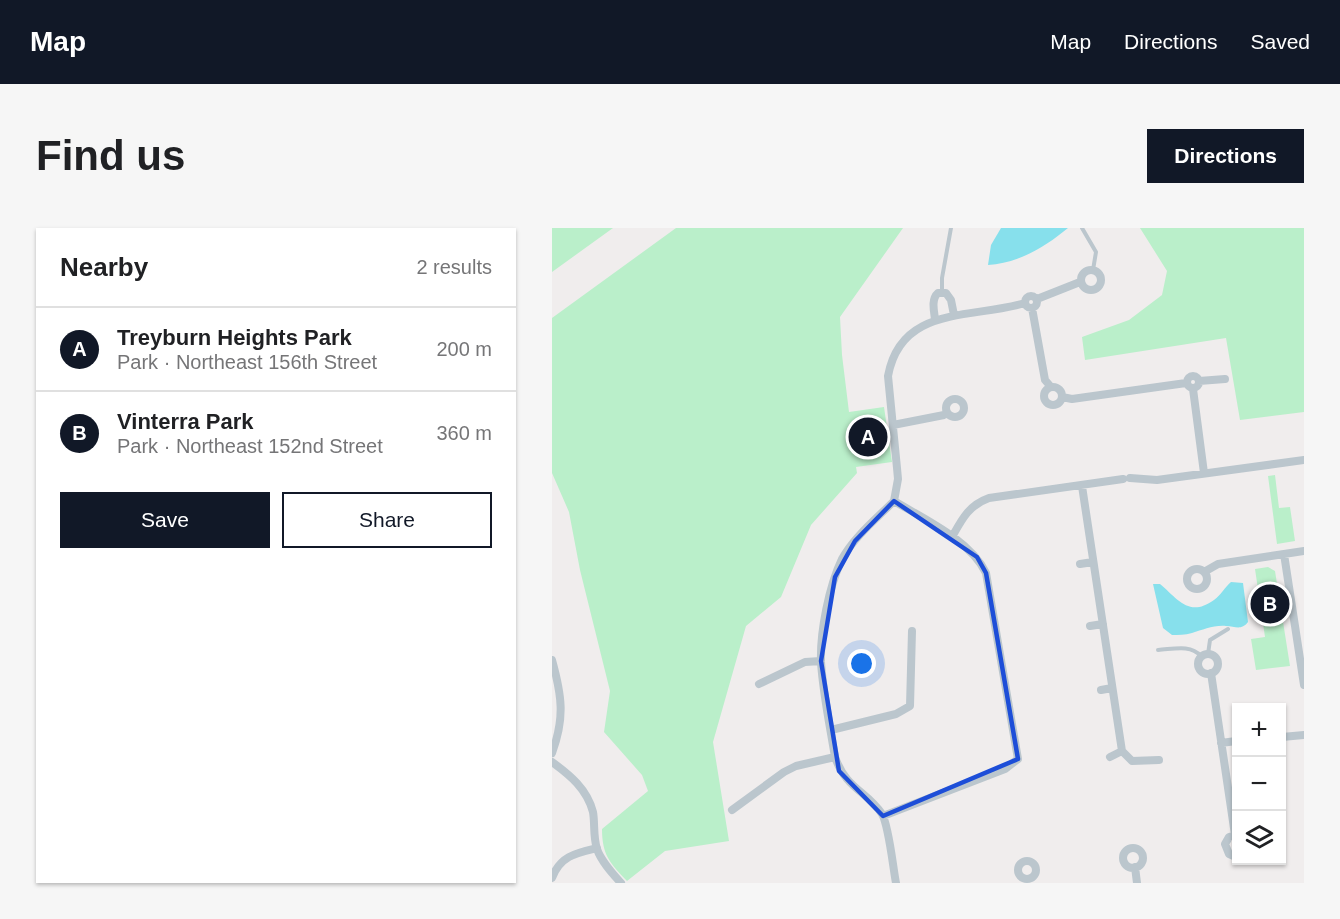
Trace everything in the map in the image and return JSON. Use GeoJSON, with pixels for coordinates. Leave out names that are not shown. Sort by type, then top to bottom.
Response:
{"type":"FeatureCollection","features":[{"type":"Feature","properties":{"kind":"street"},"geometry":{"type":"LineString","coordinates":[[1037,300],[1080,282],[1084,273],[1093,270],[1099,273],[1101,279],[1097,289],[1086,290],[1080,282]]}},
{"type":"Feature","properties":{"kind":"street"},"geometry":{"type":"LineString","coordinates":[[935,319],[934,296],[942,292],[946,293],[951,300],[954,315]]}},
{"type":"Feature","properties":{"kind":"street"},"geometry":{"type":"LineString","coordinates":[[1024,303],[1028,296],[1034,296],[1037,300]]}},
{"type":"Feature","properties":{"kind":"street"},"geometry":{"type":"LineString","coordinates":[[1032,308],[1036,305],[1037,300]]}},
{"type":"Feature","properties":{"kind":"street"},"geometry":{"type":"LineString","coordinates":[[896,883],[883,816],[847,781],[839,771],[835,758],[821,661],[828,605],[835,576],[843,558],[894,501],[898,479],[888,376],[890,362],[907,338],[918,328],[935,319],[1024,303]]}},
{"type":"Feature","properties":{"kind":"street"},"geometry":{"type":"LineString","coordinates":[[1024,303],[1028,308],[1032,308]]}},
{"type":"Feature","properties":{"kind":"street"},"geometry":{"type":"LineString","coordinates":[[1032,308],[1045,380],[1051,387],[1059,389],[1062,397]]}},
{"type":"Feature","properties":{"kind":"street"},"geometry":{"type":"LineString","coordinates":[[1062,397],[1072,399],[1186,383],[1191,376],[1199,381],[1225,379]]}},
{"type":"Feature","properties":{"kind":"street"},"geometry":{"type":"LineString","coordinates":[[1193,389],[1197,387],[1199,381]]}},
{"type":"Feature","properties":{"kind":"street"},"geometry":{"type":"LineString","coordinates":[[1186,383],[1193,389]]}},
{"type":"Feature","properties":{"kind":"street"},"geometry":{"type":"LineString","coordinates":[[1051,387],[1044,393],[1047,403],[1057,404],[1062,397]]}},
{"type":"Feature","properties":{"kind":"street"},"geometry":{"type":"LineString","coordinates":[[1193,389],[1204,473]]}},
{"type":"Feature","properties":{"kind":"street"},"geometry":{"type":"LineString","coordinates":[[893,424],[947,413]]}},
{"type":"Feature","properties":{"kind":"street"},"geometry":{"type":"LineString","coordinates":[[952,537],[967,511],[980,501],[989,498],[1126,479],[1157,480],[1304,460]]}},
{"type":"Feature","properties":{"kind":"street"},"geometry":{"type":"LineString","coordinates":[[1082,486],[1122,751],[1132,761],[1159,760]]}},
{"type":"Feature","properties":{"kind":"street"},"geometry":{"type":"LineString","coordinates":[[883,816],[1005,769],[1018,759],[986,573],[977,557],[952,537],[894,501]]}},
{"type":"Feature","properties":{"kind":"street"},"geometry":{"type":"LineString","coordinates":[[1204,572],[1218,564],[1304,551]]}},
{"type":"Feature","properties":{"kind":"street"},"geometry":{"type":"LineString","coordinates":[[1284,554],[1301,644],[1304,685]]}},
{"type":"Feature","properties":{"kind":"street"},"geometry":{"type":"LineString","coordinates":[[1080,564],[1093,562]]}},
{"type":"Feature","properties":{"kind":"street"},"geometry":{"type":"LineString","coordinates":[[1090,626],[1103,624]]}},
{"type":"Feature","properties":{"kind":"street"},"geometry":{"type":"LineString","coordinates":[[831,730],[896,714],[910,706],[912,631]]}},
{"type":"Feature","properties":{"kind":"street"},"geometry":{"type":"LineString","coordinates":[[1204,655],[1214,656],[1218,661],[1217,668],[1211,674],[1203,673],[1198,668],[1198,661],[1204,655]]}},
{"type":"Feature","properties":{"kind":"street"},"geometry":{"type":"LineString","coordinates":[[552,660],[560,690],[562,714],[552,753]]}},
{"type":"Feature","properties":{"kind":"street"},"geometry":{"type":"LineString","coordinates":[[759,684],[805,662],[821,661]]}},
{"type":"Feature","properties":{"kind":"street"},"geometry":{"type":"LineString","coordinates":[[1211,674],[1232,811]]}},
{"type":"Feature","properties":{"kind":"street"},"geometry":{"type":"LineString","coordinates":[[1101,690],[1112,688]]}},
{"type":"Feature","properties":{"kind":"street"},"geometry":{"type":"LineString","coordinates":[[1286,737],[1304,735]]}},
{"type":"Feature","properties":{"kind":"street"},"geometry":{"type":"LineString","coordinates":[[1221,743],[1232,742]]}},
{"type":"Feature","properties":{"kind":"street"},"geometry":{"type":"LineString","coordinates":[[1110,757],[1122,751]]}},
{"type":"Feature","properties":{"kind":"street"},"geometry":{"type":"LineString","coordinates":[[732,810],[784,772],[796,766],[835,758]]}},
{"type":"Feature","properties":{"kind":"street"},"geometry":{"type":"LineString","coordinates":[[552,762],[577,783],[586,795],[592,812],[597,848],[621,883]]}},
{"type":"Feature","properties":{"kind":"street"},"geometry":{"type":"LineString","coordinates":[[1232,836],[1229,837],[1225,848],[1232,855]]}},
{"type":"Feature","properties":{"kind":"street"},"geometry":{"type":"LineString","coordinates":[[554,874],[570,855],[597,848]]}},
{"type":"Feature","properties":{"kind":"street"},"geometry":{"type":"LineString","coordinates":[[1134,867],[1137,883]]}},
{"type":"Feature","properties":{"kind":"lane"},"geometry":{"type":"LineString","coordinates":[[942,292],[942,278],[951,228]]}},
{"type":"Feature","properties":{"kind":"lane"},"geometry":{"type":"LineString","coordinates":[[1082,228],[1096,252],[1093,270]]}},
{"type":"Feature","properties":{"kind":"lane"},"geometry":{"type":"LineString","coordinates":[[1158,650],[1189,648],[1204,655],[1210,640],[1228,629]]}},
{"type":"Feature","properties":{"kind":"highlighted area"},"geometry":{"type":"Polygon","coordinates":[[[894,501],[977,557],[986,573],[1018,759],[883,816],[839,771],[821,661],[835,577],[855,541],[894,501]]]}},
{"type":"Feature","properties":{"kind":"green space"},"geometry":{"type":"Polygon","coordinates":[[[552,228],[613,228],[552,272],[552,228]]]}},
{"type":"Feature","properties":{"kind":"green space"},"geometry":{"type":"Polygon","coordinates":[[[676,228],[903,228],[840,317],[849,412],[884,407],[892,462],[856,467],[857,473],[811,525],[781,597],[746,626],[713,742],[729,841],[665,851],[627,881],[605,852],[602,829],[648,791],[642,775],[604,732],[610,691],[580,570],[569,512],[552,473],[552,318],[676,228]]]}},
{"type":"Feature","properties":{"kind":"green space"},"geometry":{"type":"Polygon","coordinates":[[[1140,228],[1304,228],[1304,412],[1240,420],[1226,338],[1085,360],[1082,337],[1129,320],[1162,295],[1167,271],[1140,228]]]}},
{"type":"Feature","properties":{"kind":"green space"},"geometry":{"type":"Polygon","coordinates":[[[1275,475],[1279,508],[1290,507],[1295,541],[1277,544],[1268,476],[1275,475]]]}},
{"type":"Feature","properties":{"kind":"green space"},"geometry":{"type":"Polygon","coordinates":[[[1268,567],[1275,571],[1290,666],[1256,670],[1251,639],[1265,637],[1255,569],[1268,567]]]}},
{"type":"Feature","properties":{"kind":"water"},"geometry":{"type":"Polygon","coordinates":[[[1001,228],[1068,228],[1031,253],[1010,261],[988,265],[991,245],[1001,228]]]}},
{"type":"Feature","properties":{"kind":"water"},"geometry":{"type":"Polygon","coordinates":[[[1231,582],[1243,583],[1248,622],[1245,625],[1217,626],[1179,635],[1172,635],[1163,628],[1153,584],[1160,584],[1184,604],[1198,607],[1214,600],[1231,582]]]}},
{"type":"Feature","properties":{"kind":"place","name":"Treyburn Heights Park"},"geometry":{"type":"Point","coordinates":[868,437]}},
{"type":"Feature","properties":{"kind":"place","name":"Vinterra Park"},"geometry":{"type":"Point","coordinates":[1270,604]}}]}
